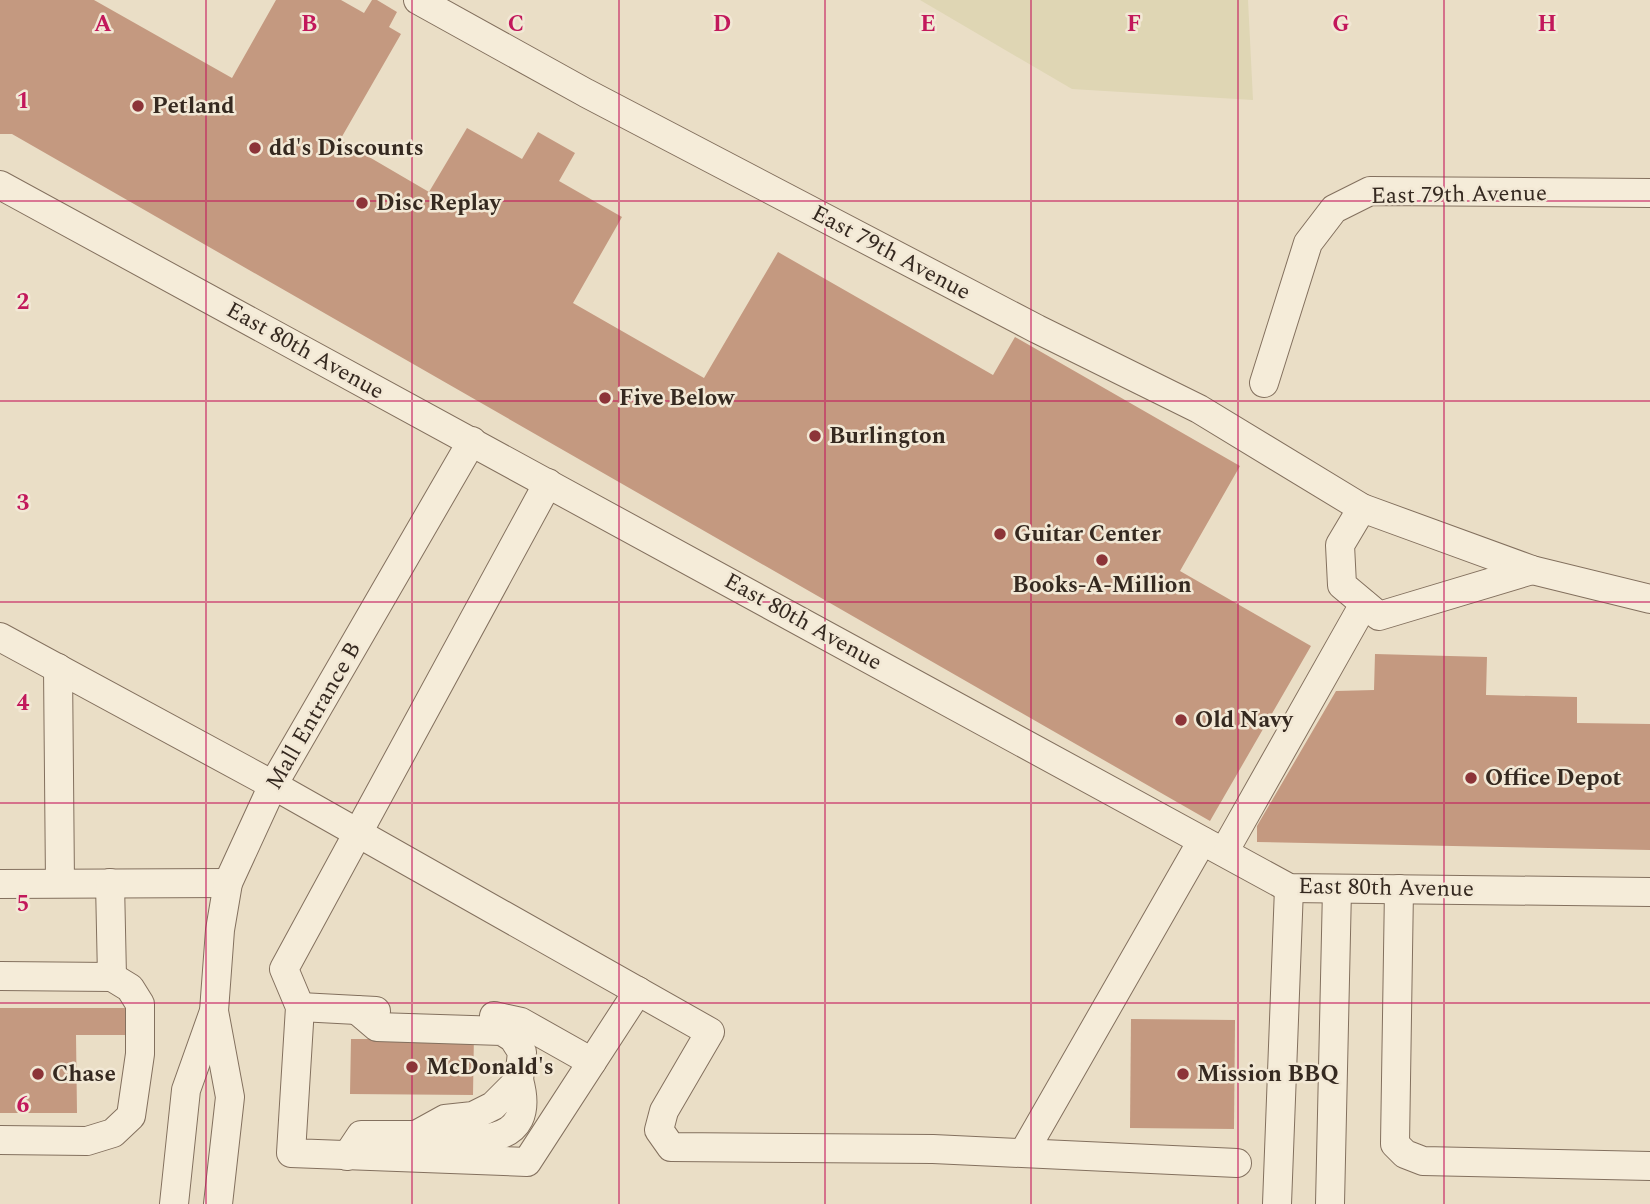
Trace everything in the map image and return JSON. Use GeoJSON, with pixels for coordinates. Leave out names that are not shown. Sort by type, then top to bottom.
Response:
{"type":"FeatureCollection","features":[{"type":"Feature","properties":{"kind":"lane","name":"East 79th Avenue"},"geometry":{"type":"LineString","coordinates":[[418,0],[586,93],[1037,329],[1199,409],[1362,508],[1532,570],[1650,599]]}},
{"type":"Feature","properties":{"kind":"lane","name":"East 80th Avenue"},"geometry":{"type":"LineString","coordinates":[[0,186],[1289,888],[1650,892]]}},
{"type":"Feature","properties":{"kind":"lane","name":"East 79th Avenue"},"geometry":{"type":"LineString","coordinates":[[1264,383],[1308,243],[1334,209],[1370,191],[1650,193]]}},
{"type":"Feature","properties":{"kind":"lane","name":"Mall Entrance B"},"geometry":{"type":"LineString","coordinates":[[218,1204],[230,1097],[214,1011],[220,930],[228,883],[273,785],[472,441]]}},
{"type":"Feature","properties":{"kind":"lane"},"geometry":{"type":"LineString","coordinates":[[548,483],[284,969],[300,1007],[291,1153],[527,1162],[638,991]]}},
{"type":"Feature","properties":{"kind":"lane"},"geometry":{"type":"LineString","coordinates":[[1362,508],[1340,545],[1342,585],[1379,616],[1532,570]]}},
{"type":"Feature","properties":{"kind":"lane"},"geometry":{"type":"LineString","coordinates":[[1024,1152],[1364,604]]}},
{"type":"Feature","properties":{"kind":"lane"},"geometry":{"type":"LineString","coordinates":[[0,637],[273,785],[710,1032],[664,1111],[659,1130],[671,1147],[1024,1152],[1237,1163]]}},
{"type":"Feature","properties":{"kind":"lane"},"geometry":{"type":"LineString","coordinates":[[58,668],[60,883]]}},
{"type":"Feature","properties":{"kind":"lane"},"geometry":{"type":"LineString","coordinates":[[110,883],[112,977]]}},
{"type":"Feature","properties":{"kind":"lane"},"geometry":{"type":"LineString","coordinates":[[0,884],[228,883]]}},
{"type":"Feature","properties":{"kind":"lane"},"geometry":{"type":"LineString","coordinates":[[1277,1204],[1289,888]]}},
{"type":"Feature","properties":{"kind":"lane"},"geometry":{"type":"LineString","coordinates":[[1329,1204],[1337,889]]}},
{"type":"Feature","properties":{"kind":"lane"},"geometry":{"type":"LineString","coordinates":[[1399,889],[1395,1144],[1405,1154],[1423,1161],[1650,1166]]}},
{"type":"Feature","properties":{"kind":"lane"},"geometry":{"type":"LineString","coordinates":[[0,976],[112,977],[130,988],[140,1004],[140,1054],[131,1115],[113,1133],[87,1140],[0,1140]]}},
{"type":"Feature","properties":{"kind":"lane"},"geometry":{"type":"LineString","coordinates":[[300,1007],[492,1016],[521,1023],[592,1062]]}},
{"type":"Feature","properties":{"kind":"lane"},"geometry":{"type":"LineString","coordinates":[[346,1156],[361,1135],[416,1135],[445,1119],[473,1116],[493,1106],[519,1080],[522,1052],[513,1038],[502,1031],[377,1027],[357,1010]]}},
{"type":"Feature","properties":{"kind":"lane","name":"Mall Entrance B"},"geometry":{"type":"LineString","coordinates":[[174,1204],[186,1090],[214,1011]]}},
{"type":"Feature","properties":{"kind":"shaded area"},"geometry":{"type":"Polygon","coordinates":[[[920,0],[1248,0],[1253,100],[1072,89],[920,0]]]}},
{"type":"Feature","properties":{"kind":"building"},"geometry":{"type":"Polygon","coordinates":[[[0,0],[94,0],[232,78],[276,0],[341,0],[364,13],[372,0],[377,0],[397,12],[389,27],[401,34],[340,140],[429,192],[467,128],[522,159],[538,132],[575,153],[559,181],[622,217],[573,303],[704,378],[778,252],[993,375],[1015,337],[1240,466],[1180,571],[1311,646],[1210,821],[12,134],[0,134],[0,0]]]}},
{"type":"Feature","properties":{"kind":"building"},"geometry":{"type":"Polygon","coordinates":[[[1375,654],[1487,657],[1486,695],[1577,697],[1577,723],[1650,724],[1650,850],[1257,842],[1257,826],[1336,691],[1374,690],[1375,654]]]}},
{"type":"Feature","properties":{"kind":"building","name":"Chase"},"geometry":{"type":"Polygon","coordinates":[[[0,1008],[128,1008],[128,1035],[76,1035],[77,1113],[0,1113],[0,1008]]]}},
{"type":"Feature","properties":{"kind":"building","name":"Mission BBQ"},"geometry":{"type":"Polygon","coordinates":[[[1131,1019],[1235,1020],[1234,1129],[1130,1128],[1131,1019]]]}},
{"type":"Feature","properties":{"kind":"building","name":"McDonald's"},"geometry":{"type":"Polygon","coordinates":[[[474,1032],[473,1095],[350,1094],[351,1039],[395,1039],[474,1032]]]}},
{"type":"Feature","properties":{"kind":"place","name":"Petland"},"geometry":{"type":"Point","coordinates":[138,106]}},
{"type":"Feature","properties":{"kind":"place","name":"dd's Discounts"},"geometry":{"type":"Point","coordinates":[255,148]}},
{"type":"Feature","properties":{"kind":"place","name":"Disc Replay"},"geometry":{"type":"Point","coordinates":[362,203]}},
{"type":"Feature","properties":{"kind":"place","name":"Five Below"},"geometry":{"type":"Point","coordinates":[605,398]}},
{"type":"Feature","properties":{"kind":"place","name":"Burlington"},"geometry":{"type":"Point","coordinates":[815,436]}},
{"type":"Feature","properties":{"kind":"place","name":"Guitar Center"},"geometry":{"type":"Point","coordinates":[1000,534]}},
{"type":"Feature","properties":{"kind":"place","name":"Books-A-Million"},"geometry":{"type":"Point","coordinates":[1102,560]}},
{"type":"Feature","properties":{"kind":"place","name":"Old Navy"},"geometry":{"type":"Point","coordinates":[1181,720]}},
{"type":"Feature","properties":{"kind":"place","name":"Office Depot"},"geometry":{"type":"Point","coordinates":[1471,778]}},
{"type":"Feature","properties":{"kind":"place","name":"McDonald's"},"geometry":{"type":"Point","coordinates":[412,1067]}},
{"type":"Feature","properties":{"kind":"place","name":"Chase"},"geometry":{"type":"Point","coordinates":[38,1074]}},
{"type":"Feature","properties":{"kind":"place","name":"Mission BBQ"},"geometry":{"type":"Point","coordinates":[1183,1074]}}]}
